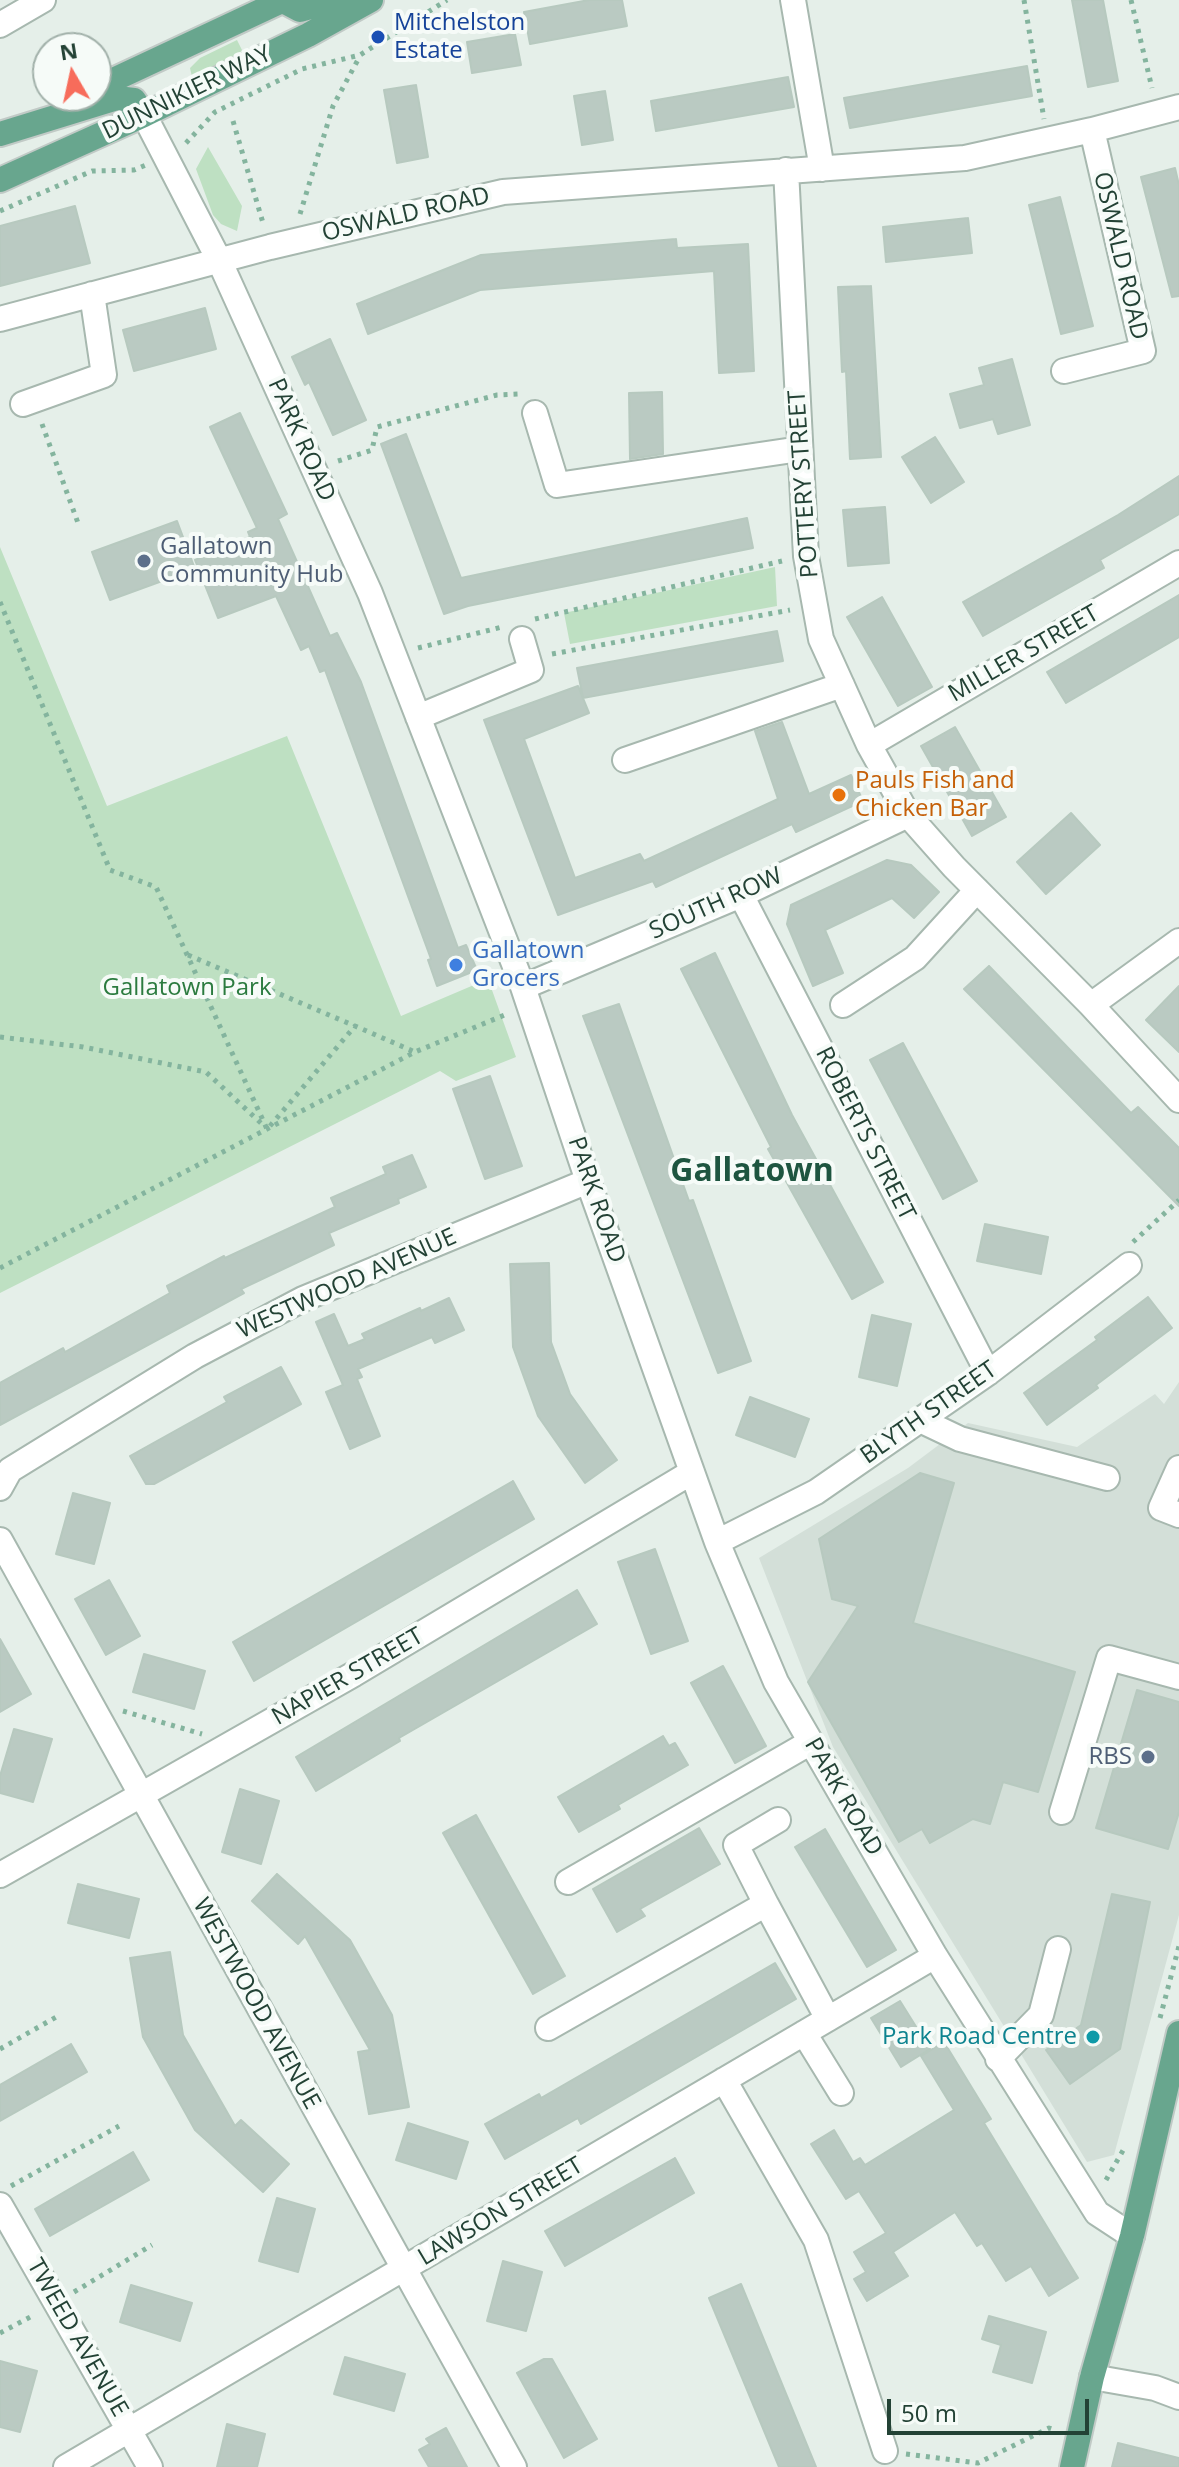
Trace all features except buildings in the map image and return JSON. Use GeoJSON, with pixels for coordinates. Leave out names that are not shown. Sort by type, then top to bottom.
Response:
{"type":"FeatureCollection","features":[{"type":"Feature","properties":{"kind":"main road"},"geometry":{"type":"LineString","coordinates":[[283,0],[300,10],[336,0]]}},
{"type":"Feature","properties":{"kind":"main road","name":"DUNNIKIER WAY"},"geometry":{"type":"LineString","coordinates":[[112,80],[283,0]]}},
{"type":"Feature","properties":{"kind":"main road","name":"DUNNIKIER WAY"},"geometry":{"type":"LineString","coordinates":[[0,180],[144,115],[308,35],[371,0]]}},
{"type":"Feature","properties":{"kind":"main road"},"geometry":{"type":"LineString","coordinates":[[0,134],[117,98],[134,100],[144,115]]}},
{"type":"Feature","properties":{"kind":"main road","name":"DUNNIKIER WAY"},"geometry":{"type":"LineString","coordinates":[[0,134],[46,112]]}},
{"type":"Feature","properties":{"kind":"main road"},"geometry":{"type":"LineString","coordinates":[[1072,2467],[1092,2377],[1132,2236],[1179,2033]]}},
{"type":"Feature","properties":{"kind":"street"},"geometry":{"type":"LineString","coordinates":[[0,25],[43,0]]}},
{"type":"Feature","properties":{"kind":"street"},"geometry":{"type":"LineString","coordinates":[[793,0],[822,169]]}},
{"type":"Feature","properties":{"kind":"street","name":"OSWALD ROAD"},"geometry":{"type":"LineString","coordinates":[[0,319],[270,247],[503,192],[965,158],[1169,110]]}},
{"type":"Feature","properties":{"kind":"street","name":"PARK ROAD"},"geometry":{"type":"LineString","coordinates":[[144,115],[219,260],[370,593],[526,996],[588,1181],[717,1542],[776,1682],[998,2059],[1097,2213],[1132,2236]]}},
{"type":"Feature","properties":{"kind":"street","name":"OSWALD ROAD"},"geometry":{"type":"LineString","coordinates":[[1064,371],[1143,351],[1092,130]]}},
{"type":"Feature","properties":{"kind":"street","name":"POTTERY STREET"},"geometry":{"type":"LineString","coordinates":[[786,170],[806,556],[821,639],[869,745],[908,815],[1179,1100]]}},
{"type":"Feature","properties":{"kind":"street"},"geometry":{"type":"LineString","coordinates":[[28,402],[104,375],[92,294]]}},
{"type":"Feature","properties":{"kind":"street"},"geometry":{"type":"LineString","coordinates":[[535,413],[557,485],[800,449]]}},
{"type":"Feature","properties":{"kind":"street","name":"MILLER STREET"},"geometry":{"type":"LineString","coordinates":[[869,745],[1179,563]]}},
{"type":"Feature","properties":{"kind":"street"},"geometry":{"type":"LineString","coordinates":[[418,717],[531,670],[524,635]]}},
{"type":"Feature","properties":{"kind":"street"},"geometry":{"type":"LineString","coordinates":[[625,760],[842,685]]}},
{"type":"Feature","properties":{"kind":"street","name":"SOUTH ROW"},"geometry":{"type":"LineString","coordinates":[[526,996],[908,815]]}},
{"type":"Feature","properties":{"kind":"street"},"geometry":{"type":"LineString","coordinates":[[843,1005],[915,958],[977,890]]}},
{"type":"Feature","properties":{"kind":"street","name":"ROBERTS STREET"},"geometry":{"type":"LineString","coordinates":[[741,895],[988,1373]]}},
{"type":"Feature","properties":{"kind":"street"},"geometry":{"type":"LineString","coordinates":[[1091,1005],[1179,941]]}},
{"type":"Feature","properties":{"kind":"street","name":"WESTWOOD AVENUE"},"geometry":{"type":"LineString","coordinates":[[0,1488],[10,1470],[195,1356],[289,1306],[588,1181]]}},
{"type":"Feature","properties":{"kind":"street","name":"BLYTH STREET"},"geometry":{"type":"LineString","coordinates":[[717,1542],[816,1492],[988,1373],[1129,1265]]}},
{"type":"Feature","properties":{"kind":"street"},"geometry":{"type":"LineString","coordinates":[[920,1420],[960,1439],[1107,1478]]}},
{"type":"Feature","properties":{"kind":"street"},"geometry":{"type":"LineString","coordinates":[[1179,1468],[1161,1508],[1179,1515]]}},
{"type":"Feature","properties":{"kind":"street","name":"NAPIER STREET"},"geometry":{"type":"LineString","coordinates":[[0,1875],[368,1666],[692,1472]]}},
{"type":"Feature","properties":{"kind":"street","name":"WESTWOOD AVENUE"},"geometry":{"type":"LineString","coordinates":[[0,1540],[514,2467]]}},
{"type":"Feature","properties":{"kind":"street"},"geometry":{"type":"LineString","coordinates":[[1062,1812],[1109,1658],[1179,1677]]}},
{"type":"Feature","properties":{"kind":"street"},"geometry":{"type":"LineString","coordinates":[[568,1882],[811,1742]]}},
{"type":"Feature","properties":{"kind":"street"},"geometry":{"type":"LineString","coordinates":[[778,1820],[736,1845],[828,2019]]}},
{"type":"Feature","properties":{"kind":"street"},"geometry":{"type":"LineString","coordinates":[[548,2028],[766,1904]]}},
{"type":"Feature","properties":{"kind":"street"},"geometry":{"type":"LineString","coordinates":[[998,2059],[1041,2015],[1058,1949]]}},
{"type":"Feature","properties":{"kind":"street","name":"LAWSON STREET"},"geometry":{"type":"LineString","coordinates":[[66,2467],[935,1956]]}},
{"type":"Feature","properties":{"kind":"street"},"geometry":{"type":"LineString","coordinates":[[804,2033],[841,2093]]}},
{"type":"Feature","properties":{"kind":"street"},"geometry":{"type":"LineString","coordinates":[[724,2080],[816,2240],[885,2451]]}},
{"type":"Feature","properties":{"kind":"street","name":"TWEED AVENUE"},"geometry":{"type":"LineString","coordinates":[[0,2205],[150,2467]]}},
{"type":"Feature","properties":{"kind":"street"},"geometry":{"type":"LineString","coordinates":[[1092,2377],[1155,2388],[1179,2397]]}},
{"type":"Feature","properties":{"kind":"path"},"geometry":{"type":"LineString","coordinates":[[0,211],[92,171],[134,170],[164,157],[191,140],[215,112],[302,69],[360,55],[447,0]]}},
{"type":"Feature","properties":{"kind":"path"},"geometry":{"type":"LineString","coordinates":[[1024,0],[1048,139]]}},
{"type":"Feature","properties":{"kind":"path"},"geometry":{"type":"LineString","coordinates":[[1131,0],[1169,110]]}},
{"type":"Feature","properties":{"kind":"path"},"geometry":{"type":"LineString","coordinates":[[270,247],[301,213],[333,106],[360,55]]}},
{"type":"Feature","properties":{"kind":"path"},"geometry":{"type":"LineString","coordinates":[[233,121],[270,247]]}},
{"type":"Feature","properties":{"kind":"path"},"geometry":{"type":"LineString","coordinates":[[314,469],[372,450],[377,427],[497,395],[528,394],[535,413]]}},
{"type":"Feature","properties":{"kind":"path"},"geometry":{"type":"LineString","coordinates":[[28,402],[78,523]]}},
{"type":"Feature","properties":{"kind":"path"},"geometry":{"type":"LineString","coordinates":[[524,635],[806,556]]}},
{"type":"Feature","properties":{"kind":"path"},"geometry":{"type":"LineString","coordinates":[[0,602],[110,870],[156,887],[267,1129]]}},
{"type":"Feature","properties":{"kind":"path"},"geometry":{"type":"LineString","coordinates":[[394,654],[524,635],[815,605]]}},
{"type":"Feature","properties":{"kind":"path"},"geometry":{"type":"LineString","coordinates":[[187,955],[415,1052]]}},
{"type":"Feature","properties":{"kind":"path"},"geometry":{"type":"LineString","coordinates":[[0,1268],[526,996]]}},
{"type":"Feature","properties":{"kind":"path"},"geometry":{"type":"LineString","coordinates":[[267,1129],[355,1026]]}},
{"type":"Feature","properties":{"kind":"path"},"geometry":{"type":"LineString","coordinates":[[0,1037],[83,1047],[206,1072],[267,1129]]}},
{"type":"Feature","properties":{"kind":"path"},"geometry":{"type":"LineString","coordinates":[[1129,1265],[1129,1245],[1179,1200]]}},
{"type":"Feature","properties":{"kind":"path"},"geometry":{"type":"LineString","coordinates":[[90,1702],[234,1743]]}},
{"type":"Feature","properties":{"kind":"path"},"geometry":{"type":"LineString","coordinates":[[0,2049],[58,2016]]}},
{"type":"Feature","properties":{"kind":"path"},"geometry":{"type":"LineString","coordinates":[[0,2192],[119,2126]]}},
{"type":"Feature","properties":{"kind":"path"},"geometry":{"type":"LineString","coordinates":[[0,2333],[57,2303],[152,2245]]}},
{"type":"Feature","properties":{"kind":"path"},"geometry":{"type":"LineString","coordinates":[[885,2451],[978,2465],[1049,2428],[1078,2438]]}},
{"type":"Feature","properties":{"kind":"shaded area"},"geometry":{"type":"Polygon","coordinates":[[[1179,1382],[1179,1915],[1114,2155],[1087,2162],[833,1747],[759,1558],[908,1468],[968,1423],[1077,1447],[1155,1394],[1164,1404],[1179,1382]]]}},
{"type":"Feature","properties":{"kind":"green space"},"geometry":{"type":"Polygon","coordinates":[[[237,40],[242,50],[237,57],[192,77],[190,68],[200,58],[237,40]]]}},
{"type":"Feature","properties":{"kind":"green space"},"geometry":{"type":"Polygon","coordinates":[[[208,147],[242,206],[237,231],[221,224],[213,215],[196,169],[208,147]]]}},
{"type":"Feature","properties":{"kind":"green space","name":"Gallatown Park"},"geometry":{"type":"Polygon","coordinates":[[[0,547],[107,806],[287,736],[401,1016],[488,979],[516,1057],[456,1081],[440,1071],[0,1293],[0,547]]]}},
{"type":"Feature","properties":{"kind":"green space"},"geometry":{"type":"Polygon","coordinates":[[[775,567],[777,606],[570,644],[564,613],[775,567]]]}},
{"type":"Feature","properties":{"kind":"place","name":"Mitchelston Estate"},"geometry":{"type":"Point","coordinates":[378,37]}},
{"type":"Feature","properties":{"kind":"place","name":"Gallatown Community Hub"},"geometry":{"type":"Point","coordinates":[144,561]}},
{"type":"Feature","properties":{"kind":"place","name":"Pauls Fish and Chicken Bar"},"geometry":{"type":"Point","coordinates":[839,795]}},
{"type":"Feature","properties":{"kind":"place","name":"Gallatown Grocers"},"geometry":{"type":"Point","coordinates":[456,965]}},
{"type":"Feature","properties":{"kind":"place","name":"RBS"},"geometry":{"type":"Point","coordinates":[1148,1757]}},
{"type":"Feature","properties":{"kind":"place","name":"Park Road Centre"},"geometry":{"type":"Point","coordinates":[1093,2037]}},
{"type":"Feature","properties":{"kind":"district","name":"Gallatown"},"geometry":{"type":"Point","coordinates":[752,1172]}}]}
